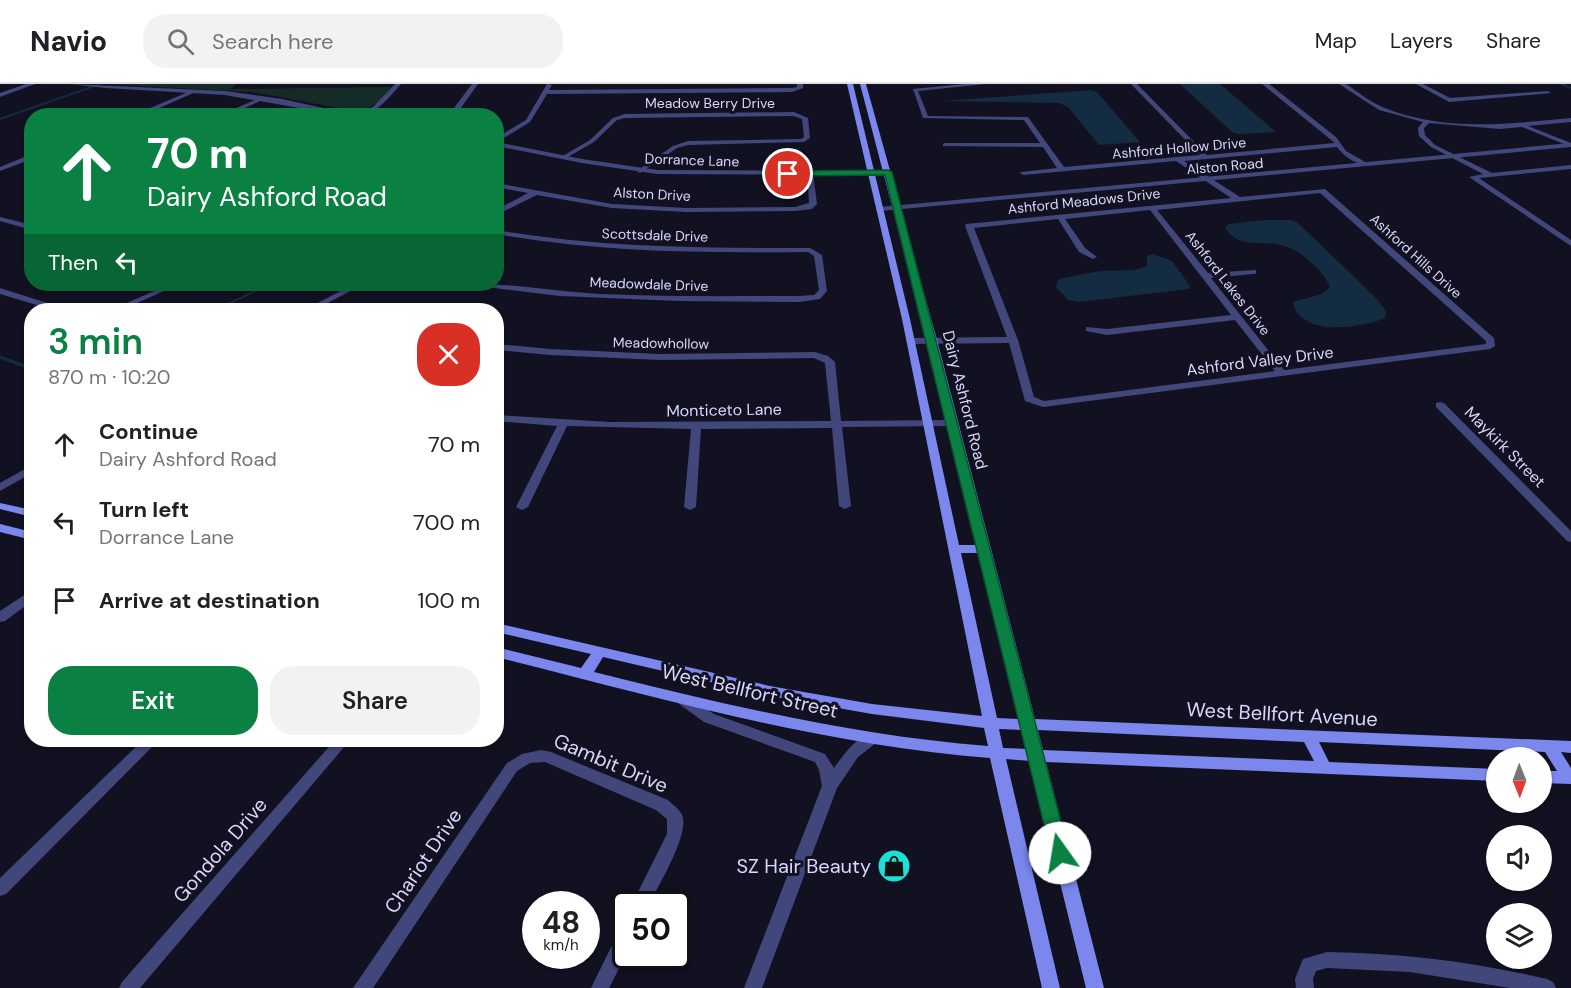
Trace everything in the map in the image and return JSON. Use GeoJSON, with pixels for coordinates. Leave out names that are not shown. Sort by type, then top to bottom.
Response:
{"type":"FeatureCollection","features":[{"type":"Feature","properties":{"kind":"main road"},"geometry":{"type":"LineString","coordinates":[[850,84],[911,341],[998,754],[1051,988]]}},
{"type":"Feature","properties":{"kind":"main road","name":"Dairy Ashford Road"},"geometry":{"type":"LineString","coordinates":[[863,84],[932,340],[951,423],[1095,988]]}},
{"type":"Feature","properties":{"kind":"main road"},"geometry":{"type":"LineString","coordinates":[[856,105],[870,105]]}},
{"type":"Feature","properties":{"kind":"main road"},"geometry":{"type":"LineString","coordinates":[[0,506],[24,512]]}},
{"type":"Feature","properties":{"kind":"main road"},"geometry":{"type":"LineString","coordinates":[[0,528],[24,534]]}},
{"type":"Feature","properties":{"kind":"main road"},"geometry":{"type":"LineString","coordinates":[[955,549],[984,549]]}},
{"type":"Feature","properties":{"kind":"main road","name":"West Bellfort Street"},"geometry":{"type":"LineString","coordinates":[[504,629],[770,691],[872,709],[992,723]]}},
{"type":"Feature","properties":{"kind":"main road"},"geometry":{"type":"LineString","coordinates":[[585,674],[599,652]]}},
{"type":"Feature","properties":{"kind":"main road","name":"West Bellfort Street"},"geometry":{"type":"LineString","coordinates":[[504,654],[683,699],[870,739],[998,754]]}},
{"type":"Feature","properties":{"kind":"main road","name":"West Bellfort Avenue"},"geometry":{"type":"LineString","coordinates":[[992,723],[1571,747]]}},
{"type":"Feature","properties":{"kind":"main road"},"geometry":{"type":"LineString","coordinates":[[1308,736],[1325,768]]}},
{"type":"Feature","properties":{"kind":"main road"},"geometry":{"type":"LineString","coordinates":[[1549,746],[1570,778]]}},
{"type":"Feature","properties":{"kind":"main road"},"geometry":{"type":"LineString","coordinates":[[998,754],[1486,775]]}},
{"type":"Feature","properties":{"kind":"main road"},"geometry":{"type":"LineString","coordinates":[[1552,777],[1570,778]]}},
{"type":"Feature","properties":{"kind":"street"},"geometry":{"type":"LineString","coordinates":[[0,95],[32,84]]}},
{"type":"Feature","properties":{"kind":"street"},"geometry":{"type":"LineString","coordinates":[[72,84],[195,91],[264,98],[316,108]]}},
{"type":"Feature","properties":{"kind":"street"},"geometry":{"type":"LineString","coordinates":[[374,108],[398,84]]}},
{"type":"Feature","properties":{"kind":"street"},"geometry":{"type":"LineString","coordinates":[[457,108],[475,84]]}},
{"type":"Feature","properties":{"kind":"street"},"geometry":{"type":"LineString","coordinates":[[504,137],[528,121],[550,84]]}},
{"type":"Feature","properties":{"kind":"street"},"geometry":{"type":"LineString","coordinates":[[546,92],[795,90],[800,88],[800,84]]}},
{"type":"Feature","properties":{"kind":"street"},"geometry":{"type":"LineString","coordinates":[[983,84],[916,89],[925,117],[1026,118],[1062,170]]}},
{"type":"Feature","properties":{"kind":"street"},"geometry":{"type":"LineString","coordinates":[[1134,84],[1206,157]]}},
{"type":"Feature","properties":{"kind":"street"},"geometry":{"type":"LineString","coordinates":[[1265,84],[1334,138],[1344,152],[1365,164]]}},
{"type":"Feature","properties":{"kind":"street"},"geometry":{"type":"LineString","coordinates":[[1342,84],[1381,109],[1427,121],[1470,127],[1571,120]]}},
{"type":"Feature","properties":{"kind":"street"},"geometry":{"type":"LineString","coordinates":[[1419,84],[1449,100],[1548,93]]}},
{"type":"Feature","properties":{"kind":"street"},"geometry":{"type":"LineString","coordinates":[[154,108],[195,91]]}},
{"type":"Feature","properties":{"kind":"street"},"geometry":{"type":"LineString","coordinates":[[239,108],[264,98]]}},
{"type":"Feature","properties":{"kind":"street","name":"Meadow Berry Drive"},"geometry":{"type":"LineString","coordinates":[[564,157],[592,141],[620,117],[800,115],[805,118],[807,138],[802,141],[688,143],[675,147],[640,171]]}},
{"type":"Feature","properties":{"kind":"street"},"geometry":{"type":"LineString","coordinates":[[1427,121],[1421,128],[1422,136],[1433,146],[1492,175]]}},
{"type":"Feature","properties":{"kind":"street"},"geometry":{"type":"LineString","coordinates":[[1532,124],[1571,140]]}},
{"type":"Feature","properties":{"kind":"street"},"geometry":{"type":"LineString","coordinates":[[1521,125],[1571,145]]}},
{"type":"Feature","properties":{"kind":"street","name":"Dorrance Lane"},"geometry":{"type":"LineString","coordinates":[[504,144],[640,171],[699,174],[888,172]]}},
{"type":"Feature","properties":{"kind":"street"},"geometry":{"type":"LineString","coordinates":[[945,145],[1045,145]]}},
{"type":"Feature","properties":{"kind":"street","name":"Alston Road"},"geometry":{"type":"LineString","coordinates":[[880,209],[1571,145]]}},
{"type":"Feature","properties":{"kind":"street","name":"Ashford Hollow Drive"},"geometry":{"type":"LineString","coordinates":[[1023,174],[1338,146]]}},
{"type":"Feature","properties":{"kind":"street"},"geometry":{"type":"LineString","coordinates":[[0,169],[24,159]]}},
{"type":"Feature","properties":{"kind":"street"},"geometry":{"type":"LineString","coordinates":[[1178,160],[1238,199]]}},
{"type":"Feature","properties":{"kind":"street"},"geometry":{"type":"LineString","coordinates":[[13,164],[24,167]]}},
{"type":"Feature","properties":{"kind":"street"},"geometry":{"type":"LineString","coordinates":[[1571,167],[1472,177],[1571,244]]}},
{"type":"Feature","properties":{"kind":"street","name":"Alston Drive"},"geometry":{"type":"LineString","coordinates":[[504,187],[612,206],[650,208],[809,207],[813,204],[810,173]]}},
{"type":"Feature","properties":{"kind":"street","name":"Ashford Meadows Drive"},"geometry":{"type":"LineString","coordinates":[[1013,339],[969,226],[1322,191]]}},
{"type":"Feature","properties":{"kind":"street","name":"Ashford Hills Drive"},"geometry":{"type":"LineString","coordinates":[[1322,191],[1491,340]]}},
{"type":"Feature","properties":{"kind":"street"},"geometry":{"type":"LineString","coordinates":[[504,209],[534,193]]}},
{"type":"Feature","properties":{"kind":"street","name":"Ashford Lakes Drive"},"geometry":{"type":"LineString","coordinates":[[1152,208],[1282,374]]}},
{"type":"Feature","properties":{"kind":"street"},"geometry":{"type":"LineString","coordinates":[[1061,218],[1082,250],[1093,257]]}},
{"type":"Feature","properties":{"kind":"street"},"geometry":{"type":"LineString","coordinates":[[0,219],[24,226]]}},
{"type":"Feature","properties":{"kind":"street","name":"Scottsdale Drive"},"geometry":{"type":"LineString","coordinates":[[504,234],[618,248],[814,251],[818,255],[823,291],[817,297]]}},
{"type":"Feature","properties":{"kind":"street"},"geometry":{"type":"LineString","coordinates":[[1207,276],[1253,272]]}},
{"type":"Feature","properties":{"kind":"street","name":"Meadowdale Drive"},"geometry":{"type":"LineString","coordinates":[[504,286],[602,297],[688,299],[817,297]]}},
{"type":"Feature","properties":{"kind":"street"},"geometry":{"type":"LineString","coordinates":[[0,291],[38,303]]}},
{"type":"Feature","properties":{"kind":"street"},"geometry":{"type":"LineString","coordinates":[[132,303],[160,291]]}},
{"type":"Feature","properties":{"kind":"street"},"geometry":{"type":"LineString","coordinates":[[323,303],[346,291]]}},
{"type":"Feature","properties":{"kind":"street"},"geometry":{"type":"LineString","coordinates":[[1089,329],[1107,332],[1237,317]]}},
{"type":"Feature","properties":{"kind":"street"},"geometry":{"type":"LineString","coordinates":[[911,341],[1013,339]]}},
{"type":"Feature","properties":{"kind":"street","name":"Ashford Valley Drive"},"geometry":{"type":"LineString","coordinates":[[1013,339],[1029,399],[1043,404],[1490,346],[1491,340]]}},
{"type":"Feature","properties":{"kind":"street","name":"Meadowhollow"},"geometry":{"type":"LineString","coordinates":[[504,348],[618,356],[815,355],[830,362],[836,423]]}},
{"type":"Feature","properties":{"kind":"street","name":"Maykirk Street"},"geometry":{"type":"LineString","coordinates":[[1440,405],[1571,538]]}},
{"type":"Feature","properties":{"kind":"street","name":"Monticeto Lane"},"geometry":{"type":"LineString","coordinates":[[504,419],[562,424],[696,426],[951,423]]}},
{"type":"Feature","properties":{"kind":"street"},"geometry":{"type":"LineString","coordinates":[[836,423],[845,506]]}},
{"type":"Feature","properties":{"kind":"street"},"geometry":{"type":"LineString","coordinates":[[522,507],[562,424]]}},
{"type":"Feature","properties":{"kind":"street"},"geometry":{"type":"LineString","coordinates":[[690,507],[696,426]]}},
{"type":"Feature","properties":{"kind":"street"},"geometry":{"type":"LineString","coordinates":[[0,488],[24,473]]}},
{"type":"Feature","properties":{"kind":"street"},"geometry":{"type":"LineString","coordinates":[[0,618],[24,600]]}},
{"type":"Feature","properties":{"kind":"street"},"geometry":{"type":"LineString","coordinates":[[683,699],[709,718],[820,758],[827,770],[830,786]]}},
{"type":"Feature","properties":{"kind":"street"},"geometry":{"type":"LineString","coordinates":[[753,988],[830,786],[853,753],[870,739]]}},
{"type":"Feature","properties":{"kind":"street"},"geometry":{"type":"LineString","coordinates":[[0,889],[145,747]]}},
{"type":"Feature","properties":{"kind":"street","name":"Gondola Drive"},"geometry":{"type":"LineString","coordinates":[[128,988],[337,747]]}},
{"type":"Feature","properties":{"kind":"street","name":"Gambit Drive"},"geometry":{"type":"LineString","coordinates":[[520,759],[530,756],[546,756],[662,805],[675,817],[675,834],[647,891]]}},
{"type":"Feature","properties":{"kind":"street","name":"Chariot Drive"},"geometry":{"type":"LineString","coordinates":[[362,988],[512,767],[520,759]]}},
{"type":"Feature","properties":{"kind":"street"},"geometry":{"type":"LineString","coordinates":[[1306,980],[1309,965],[1327,960],[1340,960],[1444,968],[1509,978],[1547,988]]}},
{"type":"Feature","properties":{"kind":"street"},"geometry":{"type":"LineString","coordinates":[[600,988],[612,964]]}},
{"type":"Feature","properties":{"kind":"green space"},"geometry":{"type":"Polygon","coordinates":[[[102,84],[236,84],[231,89],[392,87],[380,101],[368,108],[339,108],[251,92],[102,84]]]}},
{"type":"Feature","properties":{"kind":"water"},"geometry":{"type":"Polygon","coordinates":[[[1180,84],[1220,84],[1276,132],[1239,134],[1232,132],[1180,84]]]}},
{"type":"Feature","properties":{"kind":"water"},"geometry":{"type":"Polygon","coordinates":[[[1092,90],[1097,92],[1140,142],[1099,145],[1068,107],[1059,103],[942,101],[1092,90]]]}},
{"type":"Feature","properties":{"kind":"water"},"geometry":{"type":"Polygon","coordinates":[[[1291,220],[1298,223],[1375,297],[1386,311],[1385,318],[1347,327],[1319,326],[1307,321],[1298,313],[1293,302],[1322,294],[1330,287],[1318,269],[1292,249],[1277,244],[1244,242],[1230,234],[1225,227],[1230,224],[1291,220]]]}},
{"type":"Feature","properties":{"kind":"water"},"geometry":{"type":"Polygon","coordinates":[[[1153,254],[1172,261],[1190,286],[1189,289],[1078,302],[1068,300],[1056,287],[1058,280],[1063,278],[1100,271],[1135,270],[1147,266],[1147,256],[1153,254]]]}},
{"type":"Feature","properties":{"kind":"waterway"},"geometry":{"type":"LineString","coordinates":[[31,108],[100,84]]}},
{"type":"Feature","properties":{"kind":"waterway"},"geometry":{"type":"LineString","coordinates":[[1562,84],[1571,88]]}},
{"type":"Feature","properties":{"kind":"waterway"},"geometry":{"type":"LineString","coordinates":[[0,119],[24,111]]}},
{"type":"Feature","properties":{"kind":"waterway"},"geometry":{"type":"LineString","coordinates":[[230,303],[256,291]]}},
{"type":"Feature","properties":{"kind":"waterway"},"geometry":{"type":"LineString","coordinates":[[0,357],[24,366]]}},
{"type":"Feature","properties":{"kind":"place","name":"SZ Hair Beauty"},"geometry":{"type":"Point","coordinates":[894,866]}},
{"type":"Feature","properties":{"kind":"route"},"geometry":{"type":"LineString","coordinates":[[788,174],[888,172],[1060,853]]}}]}
